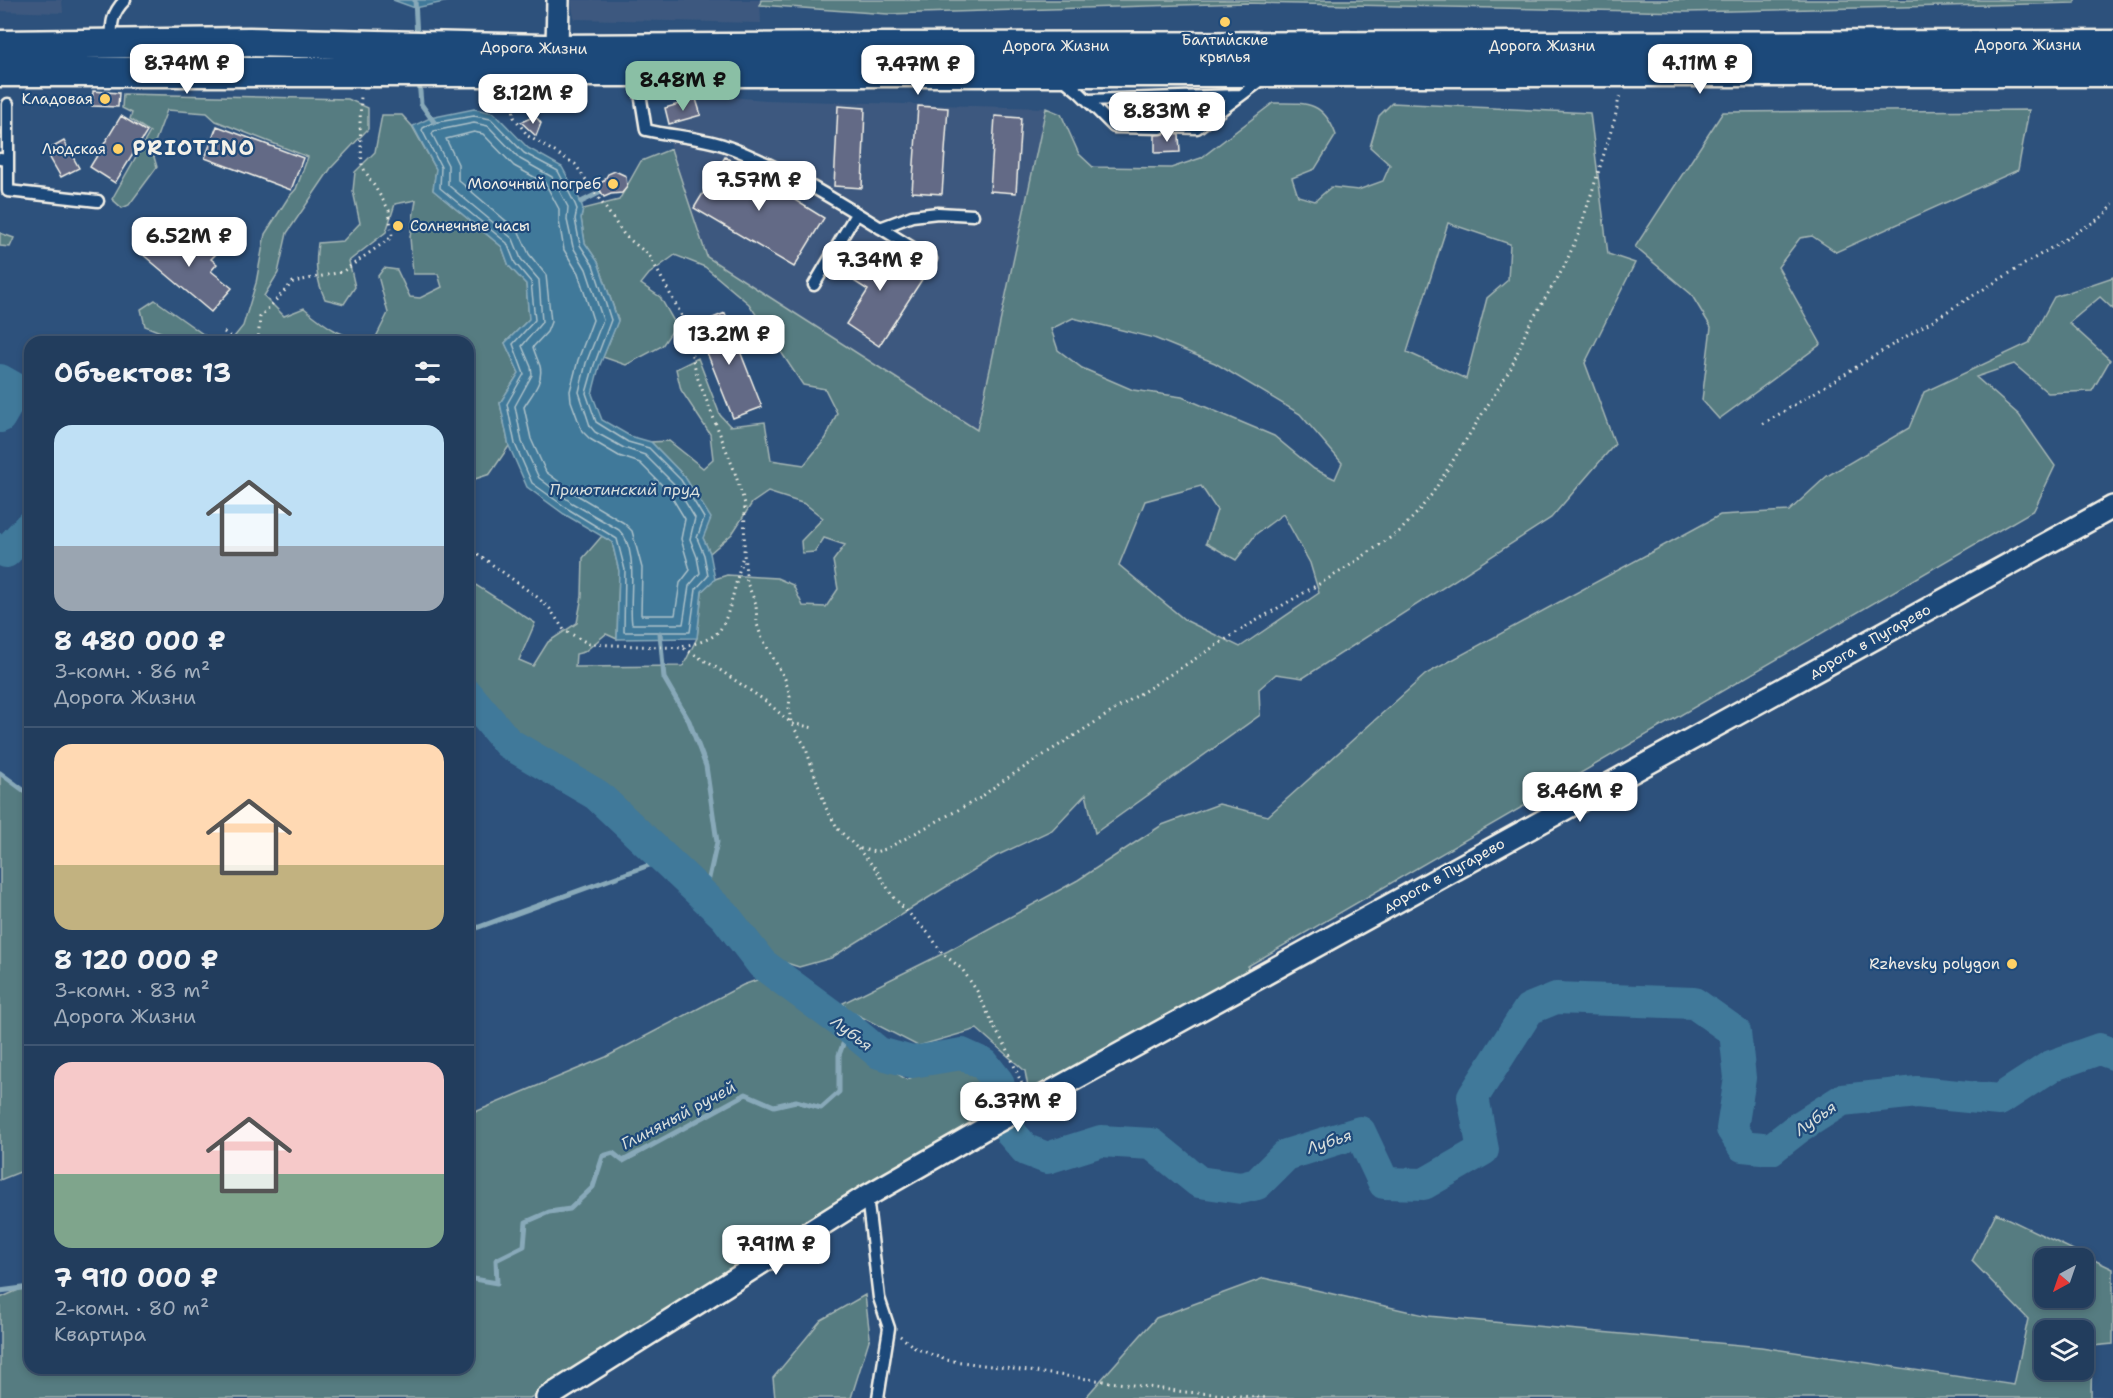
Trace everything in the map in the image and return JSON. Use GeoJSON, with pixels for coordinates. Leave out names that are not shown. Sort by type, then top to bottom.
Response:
{"type":"FeatureCollection","features":[{"type":"Feature","properties":{"kind":"main road","name":"Дорога Жизни"},"geometry":{"type":"LineString","coordinates":[[0,45],[249,42],[369,68]]}},
{"type":"Feature","properties":{"kind":"main road","name":"Дорога Жизни"},"geometry":{"type":"LineString","coordinates":[[0,72],[369,68],[557,49],[2113,45]]}},
{"type":"Feature","properties":{"kind":"main road","name":"Дорога Жизни"},"geometry":{"type":"LineString","coordinates":[[452,60],[640,73],[2113,72]]}},
{"type":"Feature","properties":{"kind":"street"},"geometry":{"type":"LineString","coordinates":[[557,49],[558,0]]}},
{"type":"Feature","properties":{"kind":"street","name":"дорога в Пугарево"},"geometry":{"type":"LineString","coordinates":[[547,1398],[867,1196],[988,1126],[2113,507]]}},
{"type":"Feature","properties":{"kind":"lane"},"geometry":{"type":"LineString","coordinates":[[112,44],[111,21],[125,0]]}},
{"type":"Feature","properties":{"kind":"lane"},"geometry":{"type":"LineString","coordinates":[[558,0],[566,0]]}},
{"type":"Feature","properties":{"kind":"lane"},"geometry":{"type":"LineString","coordinates":[[1055,72],[1088,100],[1114,127],[1166,128],[1197,128],[1274,72]]}},
{"type":"Feature","properties":{"kind":"lane"},"geometry":{"type":"LineString","coordinates":[[640,73],[639,87],[646,130],[720,144],[762,160],[931,259]]}},
{"type":"Feature","properties":{"kind":"lane"},"geometry":{"type":"LineString","coordinates":[[1088,100],[1240,95]]}},
{"type":"Feature","properties":{"kind":"lane"},"geometry":{"type":"LineString","coordinates":[[8,104],[4,160],[8,191],[98,201]]}},
{"type":"Feature","properties":{"kind":"lane"},"geometry":{"type":"LineString","coordinates":[[880,228],[912,216],[938,213],[973,215]]}},
{"type":"Feature","properties":{"kind":"lane"},"geometry":{"type":"LineString","coordinates":[[814,285],[856,214]]}},
{"type":"Feature","properties":{"kind":"lane"},"geometry":{"type":"LineString","coordinates":[[867,1196],[879,1298],[889,1328],[878,1398]]}},
{"type":"Feature","properties":{"kind":"path"},"geometry":{"type":"LineString","coordinates":[[258,336],[260,317],[293,282],[342,272],[392,237],[389,210],[362,166],[360,124],[369,68]]}},
{"type":"Feature","properties":{"kind":"path"},"geometry":{"type":"LineString","coordinates":[[512,87],[514,117],[528,136],[575,164],[625,236],[649,255],[681,314],[698,379],[745,504],[744,554],[747,583],[756,604],[759,630],[785,679],[790,696],[791,723]]}},
{"type":"Feature","properties":{"kind":"path"},"geometry":{"type":"LineString","coordinates":[[856,848],[876,852],[886,849],[980,798],[998,784],[1242,629],[1343,570],[1400,531],[1432,494],[1469,437],[1511,368],[1528,327],[1563,267],[1578,235],[1592,192],[1615,118],[1621,88]]}},
{"type":"Feature","properties":{"kind":"path"},"geometry":{"type":"LineString","coordinates":[[1763,424],[2104,215],[2113,204]]}},
{"type":"Feature","properties":{"kind":"path"},"geometry":{"type":"LineString","coordinates":[[224,332],[230,336]]}},
{"type":"Feature","properties":{"kind":"path"},"geometry":{"type":"LineString","coordinates":[[474,551],[537,597],[550,609],[564,630],[576,639],[589,644],[650,647],[678,647],[697,643],[717,633],[728,610],[744,554]]}},
{"type":"Feature","properties":{"kind":"path"},"geometry":{"type":"LineString","coordinates":[[678,647],[696,654],[717,668],[767,702],[791,723],[805,746],[826,808],[838,829],[876,869],[893,897],[930,935],[942,953],[962,969],[977,991],[1016,1067],[1028,1105]]}},
{"type":"Feature","properties":{"kind":"path"},"geometry":{"type":"LineString","coordinates":[[791,723],[814,728]]}},
{"type":"Feature","properties":{"kind":"path"},"geometry":{"type":"LineString","coordinates":[[889,1328],[915,1348],[946,1360],[1185,1392],[1269,1398]]}},
{"type":"Feature","properties":{"kind":"shaded area"},"geometry":{"type":"Polygon","coordinates":[[[0,0],[62,0],[63,13],[0,11],[0,0]]]}},
{"type":"Feature","properties":{"kind":"shaded area"},"geometry":{"type":"Polygon","coordinates":[[[571,0],[760,0],[761,23],[574,19],[571,0]]]}},
{"type":"Feature","properties":{"kind":"shaded area"},"geometry":{"type":"Polygon","coordinates":[[[695,94],[767,100],[1046,108],[977,431],[707,257],[671,149],[665,108],[696,99],[695,94]]]}},
{"type":"Feature","properties":{"kind":"green space"},"geometry":{"type":"Polygon","coordinates":[[[761,0],[2075,0],[2075,3],[1687,12],[1245,3],[888,14],[760,5],[761,0]]]}},
{"type":"Feature","properties":{"kind":"green space"},"geometry":{"type":"Polygon","coordinates":[[[123,94],[348,99],[368,108],[368,129],[331,168],[287,233],[278,273],[264,296],[284,316],[304,308],[336,331],[348,336],[235,336],[243,326],[256,283],[265,234],[296,189],[308,157],[216,121],[207,113],[167,110],[152,150],[157,167],[129,205],[122,208],[112,199],[150,132],[130,119],[132,113],[122,108],[123,94]]]}},
{"type":"Feature","properties":{"kind":"green space"},"geometry":{"type":"Polygon","coordinates":[[[1273,103],[1304,104],[1319,109],[1331,124],[1336,135],[1315,169],[1292,178],[1298,196],[1315,201],[1331,187],[1358,190],[1383,181],[1390,165],[1370,147],[1379,116],[1392,103],[1590,113],[1608,254],[1635,263],[1585,363],[1615,444],[1551,518],[1303,678],[1276,674],[1259,689],[1260,715],[1095,833],[1086,794],[1052,830],[996,856],[831,958],[799,967],[774,959],[674,851],[606,788],[521,736],[474,684],[474,584],[535,623],[519,660],[533,666],[548,642],[577,623],[582,596],[583,558],[602,536],[612,542],[619,571],[617,639],[606,634],[584,652],[576,654],[575,667],[683,666],[697,638],[702,591],[715,579],[727,575],[777,578],[793,585],[803,606],[826,607],[838,589],[833,561],[845,545],[824,538],[815,552],[802,553],[801,541],[823,518],[805,504],[768,492],[752,503],[732,534],[710,553],[703,538],[685,477],[651,442],[669,441],[703,468],[713,459],[710,434],[681,390],[676,369],[698,358],[720,415],[730,426],[765,422],[771,460],[804,465],[826,438],[837,413],[825,389],[803,385],[749,304],[705,267],[675,255],[649,274],[641,284],[660,297],[676,325],[662,346],[626,365],[603,357],[618,320],[598,262],[585,243],[581,218],[583,209],[619,200],[641,161],[671,149],[707,257],[977,430],[1046,108],[1061,114],[1079,154],[1093,167],[1171,168],[1201,158],[1273,103]],[[1448,223],[1407,352],[1466,379],[1487,298],[1508,280],[1510,244],[1448,223]],[[1073,318],[1051,329],[1058,350],[1082,368],[1133,390],[1182,397],[1274,436],[1314,469],[1335,479],[1342,463],[1300,414],[1215,363],[1154,338],[1073,318]],[[1201,486],[1145,501],[1119,565],[1185,620],[1240,647],[1319,593],[1310,563],[1283,514],[1256,534],[1236,560],[1206,543],[1217,510],[1201,486]]]}},
{"type":"Feature","properties":{"kind":"green space"},"geometry":{"type":"Polygon","coordinates":[[[2029,110],[2018,170],[1836,252],[1812,236],[1800,238],[1778,267],[1821,344],[1719,419],[1702,400],[1711,327],[1691,294],[1635,247],[1723,112],[2029,110]]]}},
{"type":"Feature","properties":{"kind":"green space"},"geometry":{"type":"Polygon","coordinates":[[[382,115],[402,115],[412,126],[436,169],[433,190],[502,247],[509,266],[526,284],[529,319],[505,343],[519,373],[500,403],[509,446],[490,474],[474,479],[474,336],[376,336],[388,313],[378,276],[384,268],[397,270],[410,297],[420,298],[442,287],[438,274],[413,274],[410,237],[416,200],[395,204],[386,232],[349,261],[355,287],[344,304],[325,299],[320,285],[317,271],[318,243],[343,241],[360,223],[353,191],[355,172],[375,152],[382,115]]]}},
{"type":"Feature","properties":{"kind":"green space"},"geometry":{"type":"Polygon","coordinates":[[[0,233],[14,238],[10,247],[0,246],[0,233]]]}},
{"type":"Feature","properties":{"kind":"green space"},"geometry":{"type":"Polygon","coordinates":[[[2113,277],[2113,309],[2100,297],[2069,323],[2110,360],[2092,391],[2048,393],[2014,364],[1976,377],[2019,415],[2055,466],[2034,510],[1248,966],[1247,974],[1029,1093],[1025,1071],[977,1029],[918,1046],[848,1010],[843,1003],[948,951],[1078,880],[1162,825],[1219,804],[1268,816],[1426,674],[1720,515],[1789,511],[1827,476],[1909,428],[1924,392],[2029,343],[2054,297],[2113,277]]]}},
{"type":"Feature","properties":{"kind":"green space"},"geometry":{"type":"Polygon","coordinates":[[[155,300],[206,336],[169,336],[145,326],[141,309],[155,300]]]}},
{"type":"Feature","properties":{"kind":"green space"},"geometry":{"type":"Polygon","coordinates":[[[0,773],[24,791],[24,1170],[0,1180],[0,773]]]}},
{"type":"Feature","properties":{"kind":"green space"},"geometry":{"type":"Polygon","coordinates":[[[768,976],[855,1047],[907,1080],[936,1064],[947,1066],[967,1062],[989,1080],[992,1114],[530,1398],[0,1398],[0,1298],[24,1288],[24,1374],[474,1374],[474,1112],[606,1057],[743,985],[768,976]]]}},
{"type":"Feature","properties":{"kind":"green space"},"geometry":{"type":"Polygon","coordinates":[[[1996,1213],[2069,1248],[2034,1248],[2034,1308],[2094,1308],[2094,1260],[2113,1269],[2113,1344],[2094,1346],[2094,1320],[2034,1320],[2034,1380],[2091,1380],[2091,1397],[2113,1398],[1085,1398],[1156,1318],[1264,1278],[1428,1316],[1761,1347],[2014,1385],[2028,1319],[1972,1261],[1996,1213]]]}},
{"type":"Feature","properties":{"kind":"green space"},"geometry":{"type":"Polygon","coordinates":[[[865,1295],[870,1337],[851,1398],[775,1398],[773,1378],[821,1320],[865,1295]]]}},
{"type":"Feature","properties":{"kind":"water"},"geometry":{"type":"Polygon","coordinates":[[[393,0],[454,0],[415,8],[393,0]]]}},
{"type":"Feature","properties":{"kind":"water","name":"Приютинский пруд"},"geometry":{"type":"Polygon","coordinates":[[[474,109],[494,113],[528,148],[562,167],[581,202],[585,243],[598,262],[618,321],[599,367],[592,394],[602,420],[630,436],[651,442],[685,477],[711,518],[703,538],[710,553],[715,579],[702,591],[697,638],[617,639],[619,571],[612,542],[564,514],[527,487],[509,446],[500,403],[519,373],[505,343],[529,319],[526,284],[509,266],[502,247],[433,190],[436,169],[413,126],[430,118],[474,109]]]}},
{"type":"Feature","properties":{"kind":"building","name":"Кладовая"},"geometry":{"type":"Polygon","coordinates":[[[93,91],[119,93],[118,107],[92,106],[93,91]]]}},
{"type":"Feature","properties":{"kind":"building"},"geometry":{"type":"Polygon","coordinates":[[[696,99],[701,115],[669,124],[665,108],[696,99]]]}},
{"type":"Feature","properties":{"kind":"building"},"geometry":{"type":"Polygon","coordinates":[[[1190,104],[1190,120],[1166,122],[1142,120],[1142,106],[1190,104]]]}},
{"type":"Feature","properties":{"kind":"building"},"geometry":{"type":"Polygon","coordinates":[[[838,106],[865,108],[862,188],[834,186],[838,106]]]}},
{"type":"Feature","properties":{"kind":"building"},"geometry":{"type":"Polygon","coordinates":[[[918,106],[948,108],[942,194],[912,192],[918,106]]]}},
{"type":"Feature","properties":{"kind":"building","name":"Людская"},"geometry":{"type":"Polygon","coordinates":[[[121,116],[147,132],[115,183],[90,167],[121,116]]]}},
{"type":"Feature","properties":{"kind":"building"},"geometry":{"type":"Polygon","coordinates":[[[995,116],[1021,118],[1016,193],[990,191],[995,116]]]}},
{"type":"Feature","properties":{"kind":"building"},"geometry":{"type":"Polygon","coordinates":[[[533,117],[541,123],[536,136],[521,122],[533,117]]]}},
{"type":"Feature","properties":{"kind":"building"},"geometry":{"type":"Polygon","coordinates":[[[217,126],[303,158],[291,190],[205,158],[217,126]]]}},
{"type":"Feature","properties":{"kind":"building"},"geometry":{"type":"Polygon","coordinates":[[[1166,133],[1179,135],[1180,152],[1155,153],[1155,135],[1166,133]]]}},
{"type":"Feature","properties":{"kind":"building"},"geometry":{"type":"Polygon","coordinates":[[[64,141],[79,168],[61,177],[46,151],[64,141]]]}},
{"type":"Feature","properties":{"kind":"building"},"geometry":{"type":"Polygon","coordinates":[[[725,157],[824,218],[794,267],[694,208],[725,157]]]}},
{"type":"Feature","properties":{"kind":"building","name":"Молочный погреб"},"geometry":{"type":"Polygon","coordinates":[[[615,171],[626,176],[627,187],[622,193],[604,197],[597,185],[604,181],[608,174],[615,171]]]}},
{"type":"Feature","properties":{"kind":"building"},"geometry":{"type":"Polygon","coordinates":[[[162,230],[180,245],[186,238],[193,243],[197,238],[216,254],[211,259],[217,264],[211,271],[232,288],[211,312],[141,253],[162,230]]]}},
{"type":"Feature","properties":{"kind":"building"},"geometry":{"type":"Polygon","coordinates":[[[867,242],[923,278],[879,346],[846,324],[868,290],[846,276],[867,242]]]}},
{"type":"Feature","properties":{"kind":"building"},"geometry":{"type":"Polygon","coordinates":[[[725,313],[762,407],[733,418],[696,325],[725,313]]]}},
{"type":"Feature","properties":{"kind":"waterway"},"geometry":{"type":"LineString","coordinates":[[415,0],[417,37]]}},
{"type":"Feature","properties":{"kind":"waterway"},"geometry":{"type":"LineString","coordinates":[[419,80],[421,104],[434,122]]}},
{"type":"Feature","properties":{"kind":"waterway"},"geometry":{"type":"LineString","coordinates":[[581,202],[601,192]]}},
{"type":"Feature","properties":{"kind":"waterway","name":"Лубья"},"geometry":{"type":"LineString","coordinates":[[0,380],[16,389],[0,417]]}},
{"type":"Feature","properties":{"kind":"waterway","name":"Лубья"},"geometry":{"type":"LineString","coordinates":[[0,549],[6,552],[24,532]]}},
{"type":"Feature","properties":{"kind":"waterway"},"geometry":{"type":"LineString","coordinates":[[660,633],[664,678],[689,721],[706,766],[717,842],[705,896]]}},
{"type":"Feature","properties":{"kind":"waterway","name":"Лубья"},"geometry":{"type":"LineString","coordinates":[[474,702],[508,743],[597,795],[725,916],[762,964],[879,1053],[912,1062],[962,1054],[984,1064],[998,1082],[1011,1133],[1026,1150],[1047,1158],[1101,1141],[1152,1144],[1199,1182],[1241,1188],[1257,1184],[1286,1155],[1360,1132],[1384,1183],[1424,1184],[1483,1150],[1473,1097],[1529,1009],[1556,998],[1694,1003],[1735,1032],[1740,1078],[1732,1129],[1743,1146],[1771,1149],[1798,1128],[1842,1100],[1917,1092],[1999,1100],[2051,1066],[2099,1049],[2113,1054]]}},
{"type":"Feature","properties":{"kind":"waterway"},"geometry":{"type":"LineString","coordinates":[[0,773],[24,791]]}},
{"type":"Feature","properties":{"kind":"waterway"},"geometry":{"type":"LineString","coordinates":[[474,929],[666,859]]}},
{"type":"Feature","properties":{"kind":"waterway","name":"Глиняный ручей"},"geometry":{"type":"LineString","coordinates":[[474,1279],[497,1283],[496,1260],[524,1246],[526,1222],[549,1212],[570,1209],[593,1187],[603,1156],[613,1153],[623,1161],[746,1094],[774,1106],[796,1101],[821,1108],[839,1092],[839,1055],[849,1028]]}},
{"type":"Feature","properties":{"kind":"waterway","name":"Глиняный ручей"},"geometry":{"type":"LineString","coordinates":[[0,1291],[24,1288]]}},
{"type":"Feature","properties":{"kind":"place","name":"Балтийские крылья"},"geometry":{"type":"Point","coordinates":[1225,22]}},
{"type":"Feature","properties":{"kind":"place","name":"Кладовая"},"geometry":{"type":"Point","coordinates":[105,99]}},
{"type":"Feature","properties":{"kind":"place","name":"Людская"},"geometry":{"type":"Point","coordinates":[118,149]}},
{"type":"Feature","properties":{"kind":"place","name":"Молочный погреб"},"geometry":{"type":"Point","coordinates":[613,184]}},
{"type":"Feature","properties":{"kind":"place","name":"Солнечные часы"},"geometry":{"type":"Point","coordinates":[398,226]}},
{"type":"Feature","properties":{"kind":"place","name":"Rzhevsky polygon"},"geometry":{"type":"Point","coordinates":[2012,964]}},
{"type":"Feature","properties":{"kind":"district","name":"PRIOTINO"},"geometry":{"type":"Point","coordinates":[194,148]}}]}
